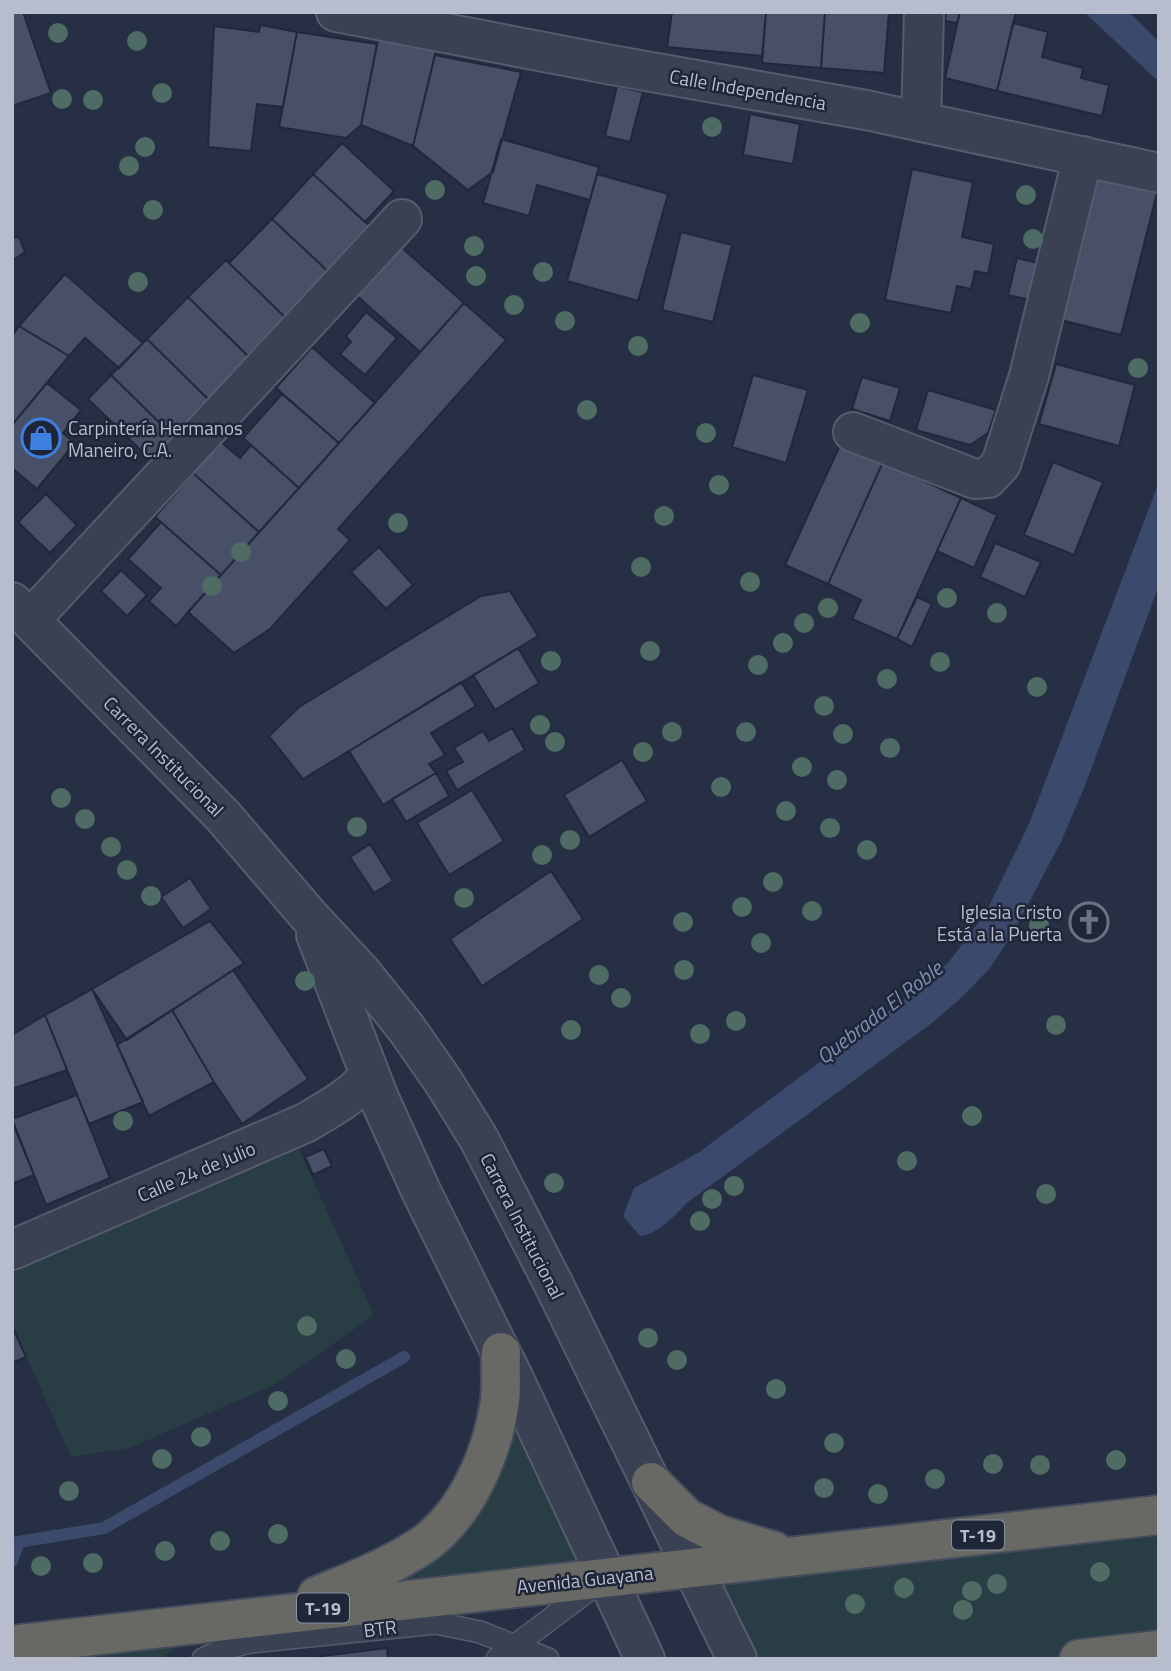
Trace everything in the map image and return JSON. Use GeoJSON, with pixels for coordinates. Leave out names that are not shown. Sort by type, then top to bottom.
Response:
{"type":"FeatureCollection","features":[{"type":"Feature","properties":{"kind":"highway"},"geometry":{"type":"LineString","coordinates":[[277,1614],[383,1569],[426,1543],[454,1514],[476,1478],[491,1440],[500,1400],[501,1352]]}},
{"type":"Feature","properties":{"kind":"highway"},"geometry":{"type":"LineString","coordinates":[[651,1482],[687,1518],[720,1535],[797,1555]]}},
{"type":"Feature","properties":{"kind":"highway","name":"Avenida Guayana"},"geometry":{"type":"LineString","coordinates":[[26,1643],[1159,1515]]}},
{"type":"Feature","properties":{"kind":"highway"},"geometry":{"type":"LineString","coordinates":[[1079,1659],[1159,1650]]}},
{"type":"Feature","properties":{"kind":"street","name":"Calle Independencia"},"geometry":{"type":"LineString","coordinates":[[336,12],[921,122],[1159,173]]}},
{"type":"Feature","properties":{"kind":"street"},"geometry":{"type":"LineString","coordinates":[[921,122],[924,12]]}},
{"type":"Feature","properties":{"kind":"street"},"geometry":{"type":"LineString","coordinates":[[853,432],[975,480],[988,478],[1001,464],[1029,376],[1083,156]]}},
{"type":"Feature","properties":{"kind":"street"},"geometry":{"type":"LineString","coordinates":[[21,611],[402,219]]}},
{"type":"Feature","properties":{"kind":"street","name":"Carrera Institucional"},"geometry":{"type":"LineString","coordinates":[[21,611],[223,816],[406,1028],[464,1116],[555,1287],[737,1659]]}},
{"type":"Feature","properties":{"kind":"street","name":"Carrera Institucional"},"geometry":{"type":"LineString","coordinates":[[308,915],[370,1075],[421,1191],[501,1352],[645,1659]]}},
{"type":"Feature","properties":{"kind":"street","name":"Calle 24 de Julio"},"geometry":{"type":"LineString","coordinates":[[12,1250],[305,1123],[338,1104],[359,1088],[370,1075]]}},
{"type":"Feature","properties":{"kind":"lane"},"geometry":{"type":"LineString","coordinates":[[497,1659],[607,1576]]}},
{"type":"Feature","properties":{"kind":"lane","name":"BTR"},"geometry":{"type":"LineString","coordinates":[[203,1659],[227,1648],[250,1642],[424,1623],[467,1628],[548,1659]]}},
{"type":"Feature","properties":{"kind":"lane"},"geometry":{"type":"LineString","coordinates":[[26,1643],[87,1659]]}},
{"type":"Feature","properties":{"kind":"shaded area"},"geometry":{"type":"Polygon","coordinates":[[[290,1129],[374,1315],[278,1383],[130,1448],[71,1457],[12,1324],[12,1250],[290,1129]]]}},
{"type":"Feature","properties":{"kind":"shaded area"},"geometry":{"type":"Polygon","coordinates":[[[500,1400],[607,1576],[347,1584],[426,1543],[500,1400]]]}},
{"type":"Feature","properties":{"kind":"shaded area"},"geometry":{"type":"Polygon","coordinates":[[[1159,1515],[1159,1650],[1079,1659],[737,1659],[692,1567],[1159,1515]]]}},
{"type":"Feature","properties":{"kind":"shaded area"},"geometry":{"type":"Polygon","coordinates":[[[199,1630],[162,1659],[12,1658],[199,1630]]]}},
{"type":"Feature","properties":{"kind":"water"},"geometry":{"type":"Polygon","coordinates":[[[1084,12],[1129,12],[1159,42],[1159,82],[1084,12]]]}},
{"type":"Feature","properties":{"kind":"water"},"geometry":{"type":"Polygon","coordinates":[[[1159,482],[1159,585],[1086,783],[1061,842],[1010,938],[990,968],[932,1023],[688,1202],[660,1228],[640,1236],[623,1216],[634,1188],[698,1153],[906,998],[948,963],[985,914],[1029,824],[1159,482]]]}},
{"type":"Feature","properties":{"kind":"building"},"geometry":{"type":"Polygon","coordinates":[[[12,12],[23,12],[51,93],[12,106],[12,12]]]}},
{"type":"Feature","properties":{"kind":"building"},"geometry":{"type":"Polygon","coordinates":[[[672,12],[766,12],[762,56],[667,47],[672,12]]]}},
{"type":"Feature","properties":{"kind":"building"},"geometry":{"type":"Polygon","coordinates":[[[766,12],[825,12],[821,68],[762,63],[766,12]]]}},
{"type":"Feature","properties":{"kind":"building"},"geometry":{"type":"Polygon","coordinates":[[[825,12],[889,12],[884,73],[821,68],[825,12]]]}},
{"type":"Feature","properties":{"kind":"building"},"geometry":{"type":"Polygon","coordinates":[[[946,12],[960,12],[957,23],[945,21],[946,12]]]}},
{"type":"Feature","properties":{"kind":"building"},"geometry":{"type":"Polygon","coordinates":[[[960,12],[1016,12],[997,91],[945,78],[960,12]]]}},
{"type":"Feature","properties":{"kind":"building"},"geometry":{"type":"Polygon","coordinates":[[[1013,23],[1048,32],[1042,57],[1083,68],[1081,78],[1109,85],[1102,116],[997,91],[1013,23]]]}},
{"type":"Feature","properties":{"kind":"building"},"geometry":{"type":"Polygon","coordinates":[[[260,25],[297,32],[283,107],[257,104],[251,151],[208,147],[214,26],[259,32],[260,25]]]}},
{"type":"Feature","properties":{"kind":"building"},"geometry":{"type":"Polygon","coordinates":[[[297,32],[377,44],[361,125],[346,138],[279,127],[297,32]]]}},
{"type":"Feature","properties":{"kind":"building"},"geometry":{"type":"Polygon","coordinates":[[[378,40],[436,50],[413,146],[361,125],[378,40]]]}},
{"type":"Feature","properties":{"kind":"building"},"geometry":{"type":"Polygon","coordinates":[[[435,55],[521,72],[493,172],[468,190],[413,146],[435,55]]]}},
{"type":"Feature","properties":{"kind":"building"},"geometry":{"type":"Polygon","coordinates":[[[617,86],[643,92],[630,142],[605,136],[617,86]]]}},
{"type":"Feature","properties":{"kind":"building"},"geometry":{"type":"Polygon","coordinates":[[[750,114],[800,124],[793,164],[743,155],[750,114]]]}},
{"type":"Feature","properties":{"kind":"building"},"geometry":{"type":"Polygon","coordinates":[[[501,139],[599,167],[590,200],[537,185],[529,216],[483,203],[501,139]]]}},
{"type":"Feature","properties":{"kind":"building"},"geometry":{"type":"Polygon","coordinates":[[[342,143],[394,191],[365,222],[313,174],[342,143]]]}},
{"type":"Feature","properties":{"kind":"building"},"geometry":{"type":"Polygon","coordinates":[[[912,169],[973,182],[962,237],[994,244],[988,274],[975,271],[971,289],[957,286],[951,313],[885,300],[912,169]]]}},
{"type":"Feature","properties":{"kind":"building"},"geometry":{"type":"Polygon","coordinates":[[[313,174],[375,231],[333,276],[272,219],[313,174]]]}},
{"type":"Feature","properties":{"kind":"building"},"geometry":{"type":"Polygon","coordinates":[[[597,174],[668,194],[638,301],[567,281],[597,174]]]}},
{"type":"Feature","properties":{"kind":"building"},"geometry":{"type":"Polygon","coordinates":[[[1093,176],[1157,193],[1121,335],[1057,319],[1093,176]]]}},
{"type":"Feature","properties":{"kind":"building"},"geometry":{"type":"Polygon","coordinates":[[[272,219],[333,276],[291,323],[229,263],[272,219]]]}},
{"type":"Feature","properties":{"kind":"building"},"geometry":{"type":"Polygon","coordinates":[[[681,232],[732,245],[713,322],[662,310],[681,232]]]}},
{"type":"Feature","properties":{"kind":"building"},"geometry":{"type":"Polygon","coordinates":[[[19,237],[25,252],[12,261],[12,238],[19,237]]]}},
{"type":"Feature","properties":{"kind":"building"},"geometry":{"type":"Polygon","coordinates":[[[400,246],[464,303],[420,352],[356,295],[400,246]]]}},
{"type":"Feature","properties":{"kind":"building"},"geometry":{"type":"Polygon","coordinates":[[[1017,258],[1038,263],[1030,300],[1008,295],[1017,258]]]}},
{"type":"Feature","properties":{"kind":"building"},"geometry":{"type":"Polygon","coordinates":[[[226,260],[291,323],[253,361],[188,297],[226,260]]]}},
{"type":"Feature","properties":{"kind":"building"},"geometry":{"type":"Polygon","coordinates":[[[65,274],[143,343],[119,368],[85,338],[69,356],[19,326],[65,274]]]}},
{"type":"Feature","properties":{"kind":"building"},"geometry":{"type":"Polygon","coordinates":[[[188,297],[253,361],[212,403],[147,339],[188,297]]]}},
{"type":"Feature","properties":{"kind":"building"},"geometry":{"type":"Polygon","coordinates":[[[464,303],[506,340],[338,529],[350,540],[270,629],[234,653],[188,612],[464,303]]]}},
{"type":"Feature","properties":{"kind":"building"},"geometry":{"type":"Polygon","coordinates":[[[366,312],[397,338],[365,375],[340,354],[351,342],[346,336],[366,312]]]}},
{"type":"Feature","properties":{"kind":"building"},"geometry":{"type":"Polygon","coordinates":[[[19,326],[69,356],[12,425],[12,336],[19,326]]]}},
{"type":"Feature","properties":{"kind":"building"},"geometry":{"type":"Polygon","coordinates":[[[147,339],[212,403],[176,439],[111,375],[147,339]]]}},
{"type":"Feature","properties":{"kind":"building"},"geometry":{"type":"Polygon","coordinates":[[[312,347],[375,403],[339,443],[276,388],[312,347]]]}},
{"type":"Feature","properties":{"kind":"building"},"geometry":{"type":"Polygon","coordinates":[[[1056,364],[1135,385],[1119,446],[1039,424],[1056,364]]]}},
{"type":"Feature","properties":{"kind":"building"},"geometry":{"type":"Polygon","coordinates":[[[111,375],[176,439],[153,462],[88,399],[111,375]]]}},
{"type":"Feature","properties":{"kind":"building"},"geometry":{"type":"Polygon","coordinates":[[[753,375],[808,390],[786,463],[732,447],[753,375]]]}},
{"type":"Feature","properties":{"kind":"building"},"geometry":{"type":"Polygon","coordinates":[[[862,377],[900,388],[890,421],[852,409],[862,377]]]}},
{"type":"Feature","properties":{"kind":"building","name":"Carpintería Hermanos Maneiro, C.A."},"geometry":{"type":"Polygon","coordinates":[[[47,383],[81,410],[63,433],[75,443],[37,489],[12,468],[12,425],[47,383]]]}},
{"type":"Feature","properties":{"kind":"building"},"geometry":{"type":"Polygon","coordinates":[[[928,390],[996,410],[988,433],[970,445],[916,430],[928,390]]]}},
{"type":"Feature","properties":{"kind":"building"},"geometry":{"type":"Polygon","coordinates":[[[282,394],[339,443],[299,488],[243,438],[282,394]]]}},
{"type":"Feature","properties":{"kind":"building"},"geometry":{"type":"Polygon","coordinates":[[[221,442],[240,458],[251,445],[299,488],[259,532],[193,473],[221,442]]]}},
{"type":"Feature","properties":{"kind":"building"},"geometry":{"type":"Polygon","coordinates":[[[841,443],[883,462],[828,584],[785,565],[841,443]]]}},
{"type":"Feature","properties":{"kind":"building"},"geometry":{"type":"Polygon","coordinates":[[[883,462],[961,498],[897,639],[852,619],[861,600],[828,584],[883,462]]]}},
{"type":"Feature","properties":{"kind":"building"},"geometry":{"type":"Polygon","coordinates":[[[1053,462],[1103,482],[1074,555],[1024,535],[1053,462]]]}},
{"type":"Feature","properties":{"kind":"building"},"geometry":{"type":"Polygon","coordinates":[[[193,473],[259,532],[221,575],[155,517],[193,473]]]}},
{"type":"Feature","properties":{"kind":"building"},"geometry":{"type":"Polygon","coordinates":[[[46,494],[77,525],[50,553],[18,522],[46,494]]]}},
{"type":"Feature","properties":{"kind":"building"},"geometry":{"type":"Polygon","coordinates":[[[961,498],[997,515],[974,568],[937,551],[961,498]]]}},
{"type":"Feature","properties":{"kind":"building"},"geometry":{"type":"Polygon","coordinates":[[[161,522],[221,575],[176,626],[149,601],[161,588],[128,559],[161,522]]]}},
{"type":"Feature","properties":{"kind":"building"},"geometry":{"type":"Polygon","coordinates":[[[995,543],[1041,562],[1025,597],[980,577],[995,543]]]}},
{"type":"Feature","properties":{"kind":"building"},"geometry":{"type":"Polygon","coordinates":[[[379,547],[413,585],[386,609],[351,572],[379,547]]]}},
{"type":"Feature","properties":{"kind":"building"},"geometry":{"type":"Polygon","coordinates":[[[121,570],[147,595],[127,616],[101,591],[121,570]]]}},
{"type":"Feature","properties":{"kind":"building"},"geometry":{"type":"Polygon","coordinates":[[[510,591],[538,636],[303,779],[269,736],[299,707],[481,596],[510,591]]]}},
{"type":"Feature","properties":{"kind":"building"},"geometry":{"type":"Polygon","coordinates":[[[917,597],[932,604],[912,647],[897,639],[917,597]]]}},
{"type":"Feature","properties":{"kind":"building"},"geometry":{"type":"Polygon","coordinates":[[[518,648],[539,683],[495,710],[473,675],[518,648]]]}},
{"type":"Feature","properties":{"kind":"building"},"geometry":{"type":"Polygon","coordinates":[[[461,682],[476,706],[431,733],[445,755],[429,764],[436,773],[383,805],[349,751],[461,682]]]}},
{"type":"Feature","properties":{"kind":"building"},"geometry":{"type":"Polygon","coordinates":[[[512,728],[525,750],[457,790],[446,771],[463,762],[454,748],[483,731],[489,741],[512,728]]]}},
{"type":"Feature","properties":{"kind":"building"},"geometry":{"type":"Polygon","coordinates":[[[622,760],[647,801],[589,837],[564,795],[622,760]]]}},
{"type":"Feature","properties":{"kind":"building"},"geometry":{"type":"Polygon","coordinates":[[[436,773],[449,796],[406,822],[392,799],[436,773]]]}},
{"type":"Feature","properties":{"kind":"building"},"geometry":{"type":"Polygon","coordinates":[[[472,790],[504,841],[449,875],[417,823],[472,790]]]}},
{"type":"Feature","properties":{"kind":"building"},"geometry":{"type":"Polygon","coordinates":[[[370,844],[393,881],[374,893],[350,857],[370,844]]]}},
{"type":"Feature","properties":{"kind":"building"},"geometry":{"type":"Polygon","coordinates":[[[551,871],[583,919],[482,986],[450,939],[551,871]]]}},
{"type":"Feature","properties":{"kind":"building"},"geometry":{"type":"Polygon","coordinates":[[[190,878],[211,909],[183,928],[161,897],[190,878]]]}},
{"type":"Feature","properties":{"kind":"building"},"geometry":{"type":"Polygon","coordinates":[[[210,921],[244,963],[127,1040],[92,989],[210,921]]]}},
{"type":"Feature","properties":{"kind":"building"},"geometry":{"type":"Polygon","coordinates":[[[233,970],[308,1079],[242,1124],[172,1010],[233,970]]]}},
{"type":"Feature","properties":{"kind":"building"},"geometry":{"type":"Polygon","coordinates":[[[92,989],[143,1102],[89,1124],[45,1015],[92,989]]]}},
{"type":"Feature","properties":{"kind":"building"},"geometry":{"type":"Polygon","coordinates":[[[172,1010],[214,1082],[149,1116],[117,1045],[172,1010]]]}},
{"type":"Feature","properties":{"kind":"building"},"geometry":{"type":"Polygon","coordinates":[[[45,1015],[67,1070],[12,1089],[12,1035],[45,1015]]]}},
{"type":"Feature","properties":{"kind":"building"},"geometry":{"type":"Polygon","coordinates":[[[77,1095],[110,1178],[46,1205],[12,1119],[77,1095]]]}},
{"type":"Feature","properties":{"kind":"building"},"geometry":{"type":"Polygon","coordinates":[[[12,1121],[34,1175],[12,1184],[12,1121]]]}},
{"type":"Feature","properties":{"kind":"building"},"geometry":{"type":"Polygon","coordinates":[[[324,1149],[332,1166],[313,1175],[305,1157],[324,1149]]]}},
{"type":"Feature","properties":{"kind":"building"},"geometry":{"type":"Polygon","coordinates":[[[12,1326],[26,1357],[12,1363],[12,1326]]]}},
{"type":"Feature","properties":{"kind":"building"},"geometry":{"type":"Polygon","coordinates":[[[387,1648],[388,1659],[298,1659],[387,1648]]]}},
{"type":"Feature","properties":{"kind":"waterway"},"geometry":{"type":"LineString","coordinates":[[12,1543],[104,1528],[404,1357]]}},
{"type":"Feature","properties":{"kind":"waterway"},"geometry":{"type":"LineString","coordinates":[[12,1561],[19,1542]]}},
{"type":"Feature","properties":{"kind":"place","name":"Carpintería Hermanos Maneiro, C.A."},"geometry":{"type":"Point","coordinates":[41,438]}},
{"type":"Feature","properties":{"kind":"place","name":"Iglesia Cristo Está a la Puerta"},"geometry":{"type":"Point","coordinates":[1089,922]}},
{"type":"Feature","properties":{"kind":"water label","name":"Quebrada El Roble"},"geometry":{"type":"Point","coordinates":[879,1012]}}]}
